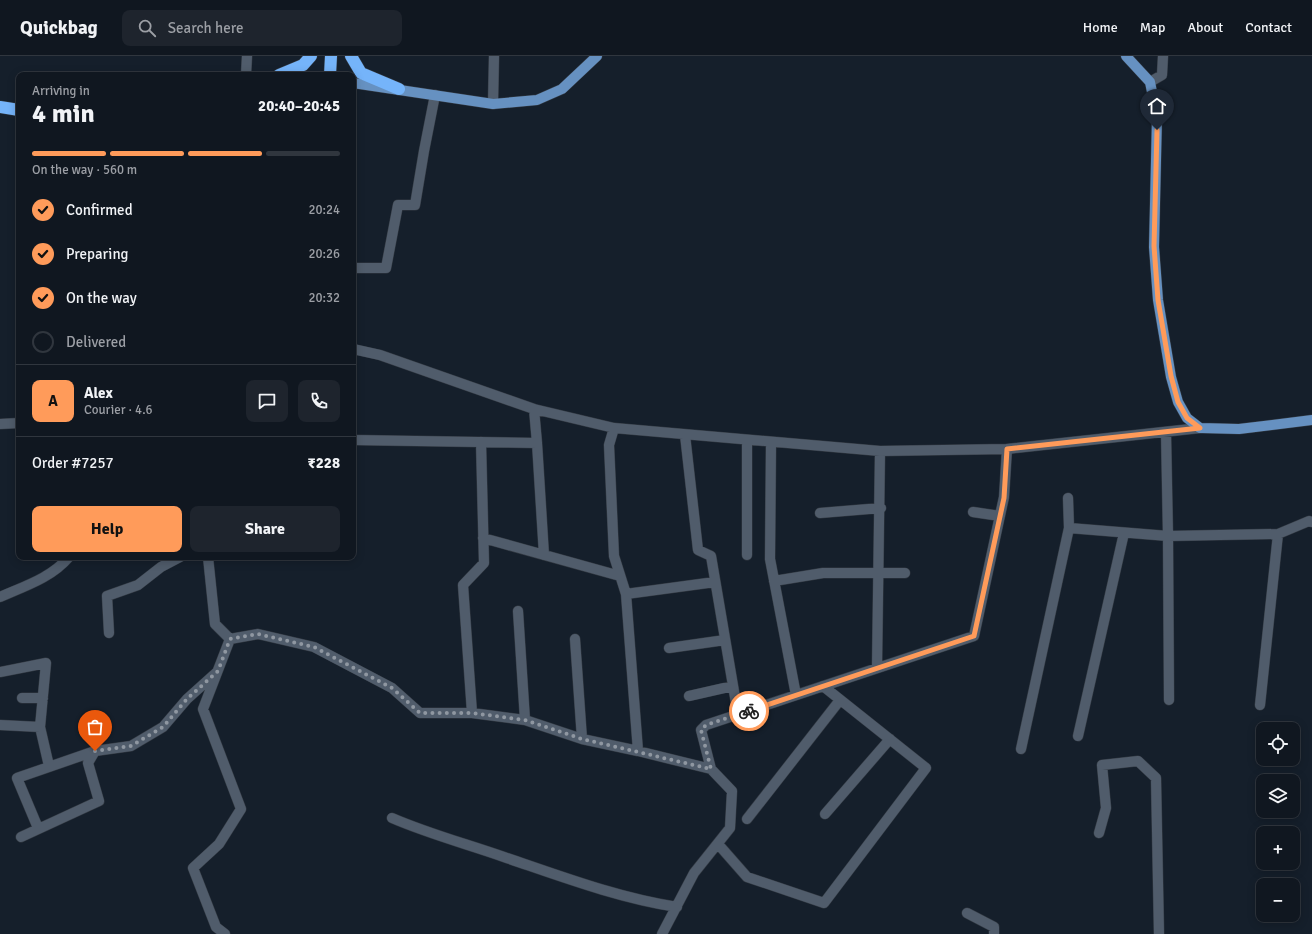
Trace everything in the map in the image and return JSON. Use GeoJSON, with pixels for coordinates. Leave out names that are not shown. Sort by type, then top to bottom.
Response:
{"type":"FeatureCollection","features":[{"type":"Feature","properties":{"kind":"highway"},"geometry":{"type":"LineString","coordinates":[[286,72],[303,65],[310,56]]}},
{"type":"Feature","properties":{"kind":"highway"},"geometry":{"type":"LineString","coordinates":[[330,72],[331,56]]}},
{"type":"Feature","properties":{"kind":"highway"},"geometry":{"type":"LineString","coordinates":[[351,56],[361,73],[399,89]]}},
{"type":"Feature","properties":{"kind":"highway"},"geometry":{"type":"LineString","coordinates":[[0,107],[16,110]]}},
{"type":"Feature","properties":{"kind":"main road"},"geometry":{"type":"LineString","coordinates":[[356,83],[493,104],[537,100],[562,89],[596,56]]}},
{"type":"Feature","properties":{"kind":"main road"},"geometry":{"type":"LineString","coordinates":[[1126,56],[1150,82],[1157,117],[1154,246],[1158,300],[1171,376],[1178,402],[1187,418],[1200,428],[1239,429],[1312,420]]}},
{"type":"Feature","properties":{"kind":"street"},"geometry":{"type":"LineString","coordinates":[[246,72],[247,56]]}},
{"type":"Feature","properties":{"kind":"street"},"geometry":{"type":"LineString","coordinates":[[493,104],[494,56]]}},
{"type":"Feature","properties":{"kind":"street"},"geometry":{"type":"LineString","coordinates":[[1150,82],[1162,75],[1163,56]]}},
{"type":"Feature","properties":{"kind":"street"},"geometry":{"type":"LineString","coordinates":[[356,268],[386,268],[398,204],[415,205],[435,95]]}},
{"type":"Feature","properties":{"kind":"street"},"geometry":{"type":"LineString","coordinates":[[356,350],[380,355],[534,409],[614,428],[747,441],[880,451],[1007,449],[1200,428]]}},
{"type":"Feature","properties":{"kind":"street"},"geometry":{"type":"LineString","coordinates":[[534,409],[544,555]]}},
{"type":"Feature","properties":{"kind":"street"},"geometry":{"type":"LineString","coordinates":[[0,424],[16,424]]}},
{"type":"Feature","properties":{"kind":"street"},"geometry":{"type":"LineString","coordinates":[[614,428],[609,445],[614,556],[626,594],[638,751]]}},
{"type":"Feature","properties":{"kind":"street"},"geometry":{"type":"LineString","coordinates":[[1166,432],[1169,700]]}},
{"type":"Feature","properties":{"kind":"street"},"geometry":{"type":"LineString","coordinates":[[685,435],[698,550],[711,556],[738,714]]}},
{"type":"Feature","properties":{"kind":"street"},"geometry":{"type":"LineString","coordinates":[[356,440],[537,443]]}},
{"type":"Feature","properties":{"kind":"street"},"geometry":{"type":"LineString","coordinates":[[747,441],[747,555]]}},
{"type":"Feature","properties":{"kind":"street"},"geometry":{"type":"LineString","coordinates":[[472,713],[463,584],[484,563],[480,442]]}},
{"type":"Feature","properties":{"kind":"street"},"geometry":{"type":"LineString","coordinates":[[772,442],[770,558],[796,695]]}},
{"type":"Feature","properties":{"kind":"street"},"geometry":{"type":"LineString","coordinates":[[662,934],[694,873],[730,828],[732,791],[711,769],[701,730],[706,725],[974,636],[1004,498],[1007,449]]}},
{"type":"Feature","properties":{"kind":"street"},"geometry":{"type":"LineString","coordinates":[[877,668],[880,451]]}},
{"type":"Feature","properties":{"kind":"street"},"geometry":{"type":"LineString","coordinates":[[1021,749],[1069,528],[1068,498]]}},
{"type":"Feature","properties":{"kind":"street"},"geometry":{"type":"LineString","coordinates":[[820,513],[880,508]]}},
{"type":"Feature","properties":{"kind":"street"},"geometry":{"type":"LineString","coordinates":[[973,512],[1000,516]]}},
{"type":"Feature","properties":{"kind":"street"},"geometry":{"type":"LineString","coordinates":[[1069,528],[1168,536],[1278,534],[1309,521],[1312,522]]}},
{"type":"Feature","properties":{"kind":"street"},"geometry":{"type":"LineString","coordinates":[[1078,736],[1124,533]]}},
{"type":"Feature","properties":{"kind":"street"},"geometry":{"type":"LineString","coordinates":[[1260,705],[1278,534]]}},
{"type":"Feature","properties":{"kind":"street"},"geometry":{"type":"LineString","coordinates":[[483,538],[620,576]]}},
{"type":"Feature","properties":{"kind":"street"},"geometry":{"type":"LineString","coordinates":[[0,597],[44,577],[66,560]]}},
{"type":"Feature","properties":{"kind":"street"},"geometry":{"type":"LineString","coordinates":[[109,633],[107,596],[138,585],[161,567],[174,560]]}},
{"type":"Feature","properties":{"kind":"street"},"geometry":{"type":"LineString","coordinates":[[208,560],[215,624],[230,639]]}},
{"type":"Feature","properties":{"kind":"street"},"geometry":{"type":"LineString","coordinates":[[774,581],[823,573],[905,573]]}},
{"type":"Feature","properties":{"kind":"street"},"geometry":{"type":"LineString","coordinates":[[626,594],[715,582]]}},
{"type":"Feature","properties":{"kind":"street"},"geometry":{"type":"LineString","coordinates":[[518,611],[525,720]]}},
{"type":"Feature","properties":{"kind":"street"},"geometry":{"type":"LineString","coordinates":[[230,639],[258,634],[314,647],[392,688],[420,713],[472,713],[525,720],[582,739],[711,769]]}},
{"type":"Feature","properties":{"kind":"street"},"geometry":{"type":"LineString","coordinates":[[225,934],[216,927],[193,868],[219,844],[241,809],[204,709],[230,639]]}},
{"type":"Feature","properties":{"kind":"street"},"geometry":{"type":"LineString","coordinates":[[575,639],[582,739]]}},
{"type":"Feature","properties":{"kind":"street"},"geometry":{"type":"LineString","coordinates":[[669,648],[725,640]]}},
{"type":"Feature","properties":{"kind":"street"},"geometry":{"type":"LineString","coordinates":[[0,672],[46,663],[40,727],[49,766]]}},
{"type":"Feature","properties":{"kind":"street"},"geometry":{"type":"LineString","coordinates":[[38,828],[17,778],[95,751],[131,746],[163,727],[187,699],[218,671]]}},
{"type":"Feature","properties":{"kind":"street"},"geometry":{"type":"LineString","coordinates":[[689,696],[733,686]]}},
{"type":"Feature","properties":{"kind":"street"},"geometry":{"type":"LineString","coordinates":[[718,844],[747,877],[824,903],[926,768],[823,686]]}},
{"type":"Feature","properties":{"kind":"street"},"geometry":{"type":"LineString","coordinates":[[22,698],[43,698]]}},
{"type":"Feature","properties":{"kind":"street"},"geometry":{"type":"LineString","coordinates":[[747,819],[840,700]]}},
{"type":"Feature","properties":{"kind":"street"},"geometry":{"type":"LineString","coordinates":[[0,725],[40,727]]}},
{"type":"Feature","properties":{"kind":"street"},"geometry":{"type":"LineString","coordinates":[[826,814],[890,739]]}},
{"type":"Feature","properties":{"kind":"street"},"geometry":{"type":"LineString","coordinates":[[21,837],[99,801],[88,763],[95,751]]}},
{"type":"Feature","properties":{"kind":"street"},"geometry":{"type":"LineString","coordinates":[[1099,833],[1106,808],[1102,765],[1138,761],[1156,778],[1158,934]]}},
{"type":"Feature","properties":{"kind":"street"},"geometry":{"type":"LineString","coordinates":[[392,818],[422,831],[539,869],[648,903],[676,907]]}},
{"type":"Feature","properties":{"kind":"street"},"geometry":{"type":"LineString","coordinates":[[968,913],[994,927],[994,934]]}},
{"type":"Feature","properties":{"kind":"way so far"},"geometry":{"type":"LineString","coordinates":[[95,751],[131,746],[163,727],[187,699],[218,671],[230,639],[258,634],[314,647],[392,688],[420,713],[472,713],[525,720],[582,739],[711,769],[701,730],[706,725],[749,711]]}},
{"type":"Feature","properties":{"kind":"route"},"geometry":{"type":"LineString","coordinates":[[749,711],[974,636],[1004,498],[1007,449],[1200,428],[1187,418],[1178,402],[1171,376],[1158,300],[1154,246],[1157,130]]}}]}
